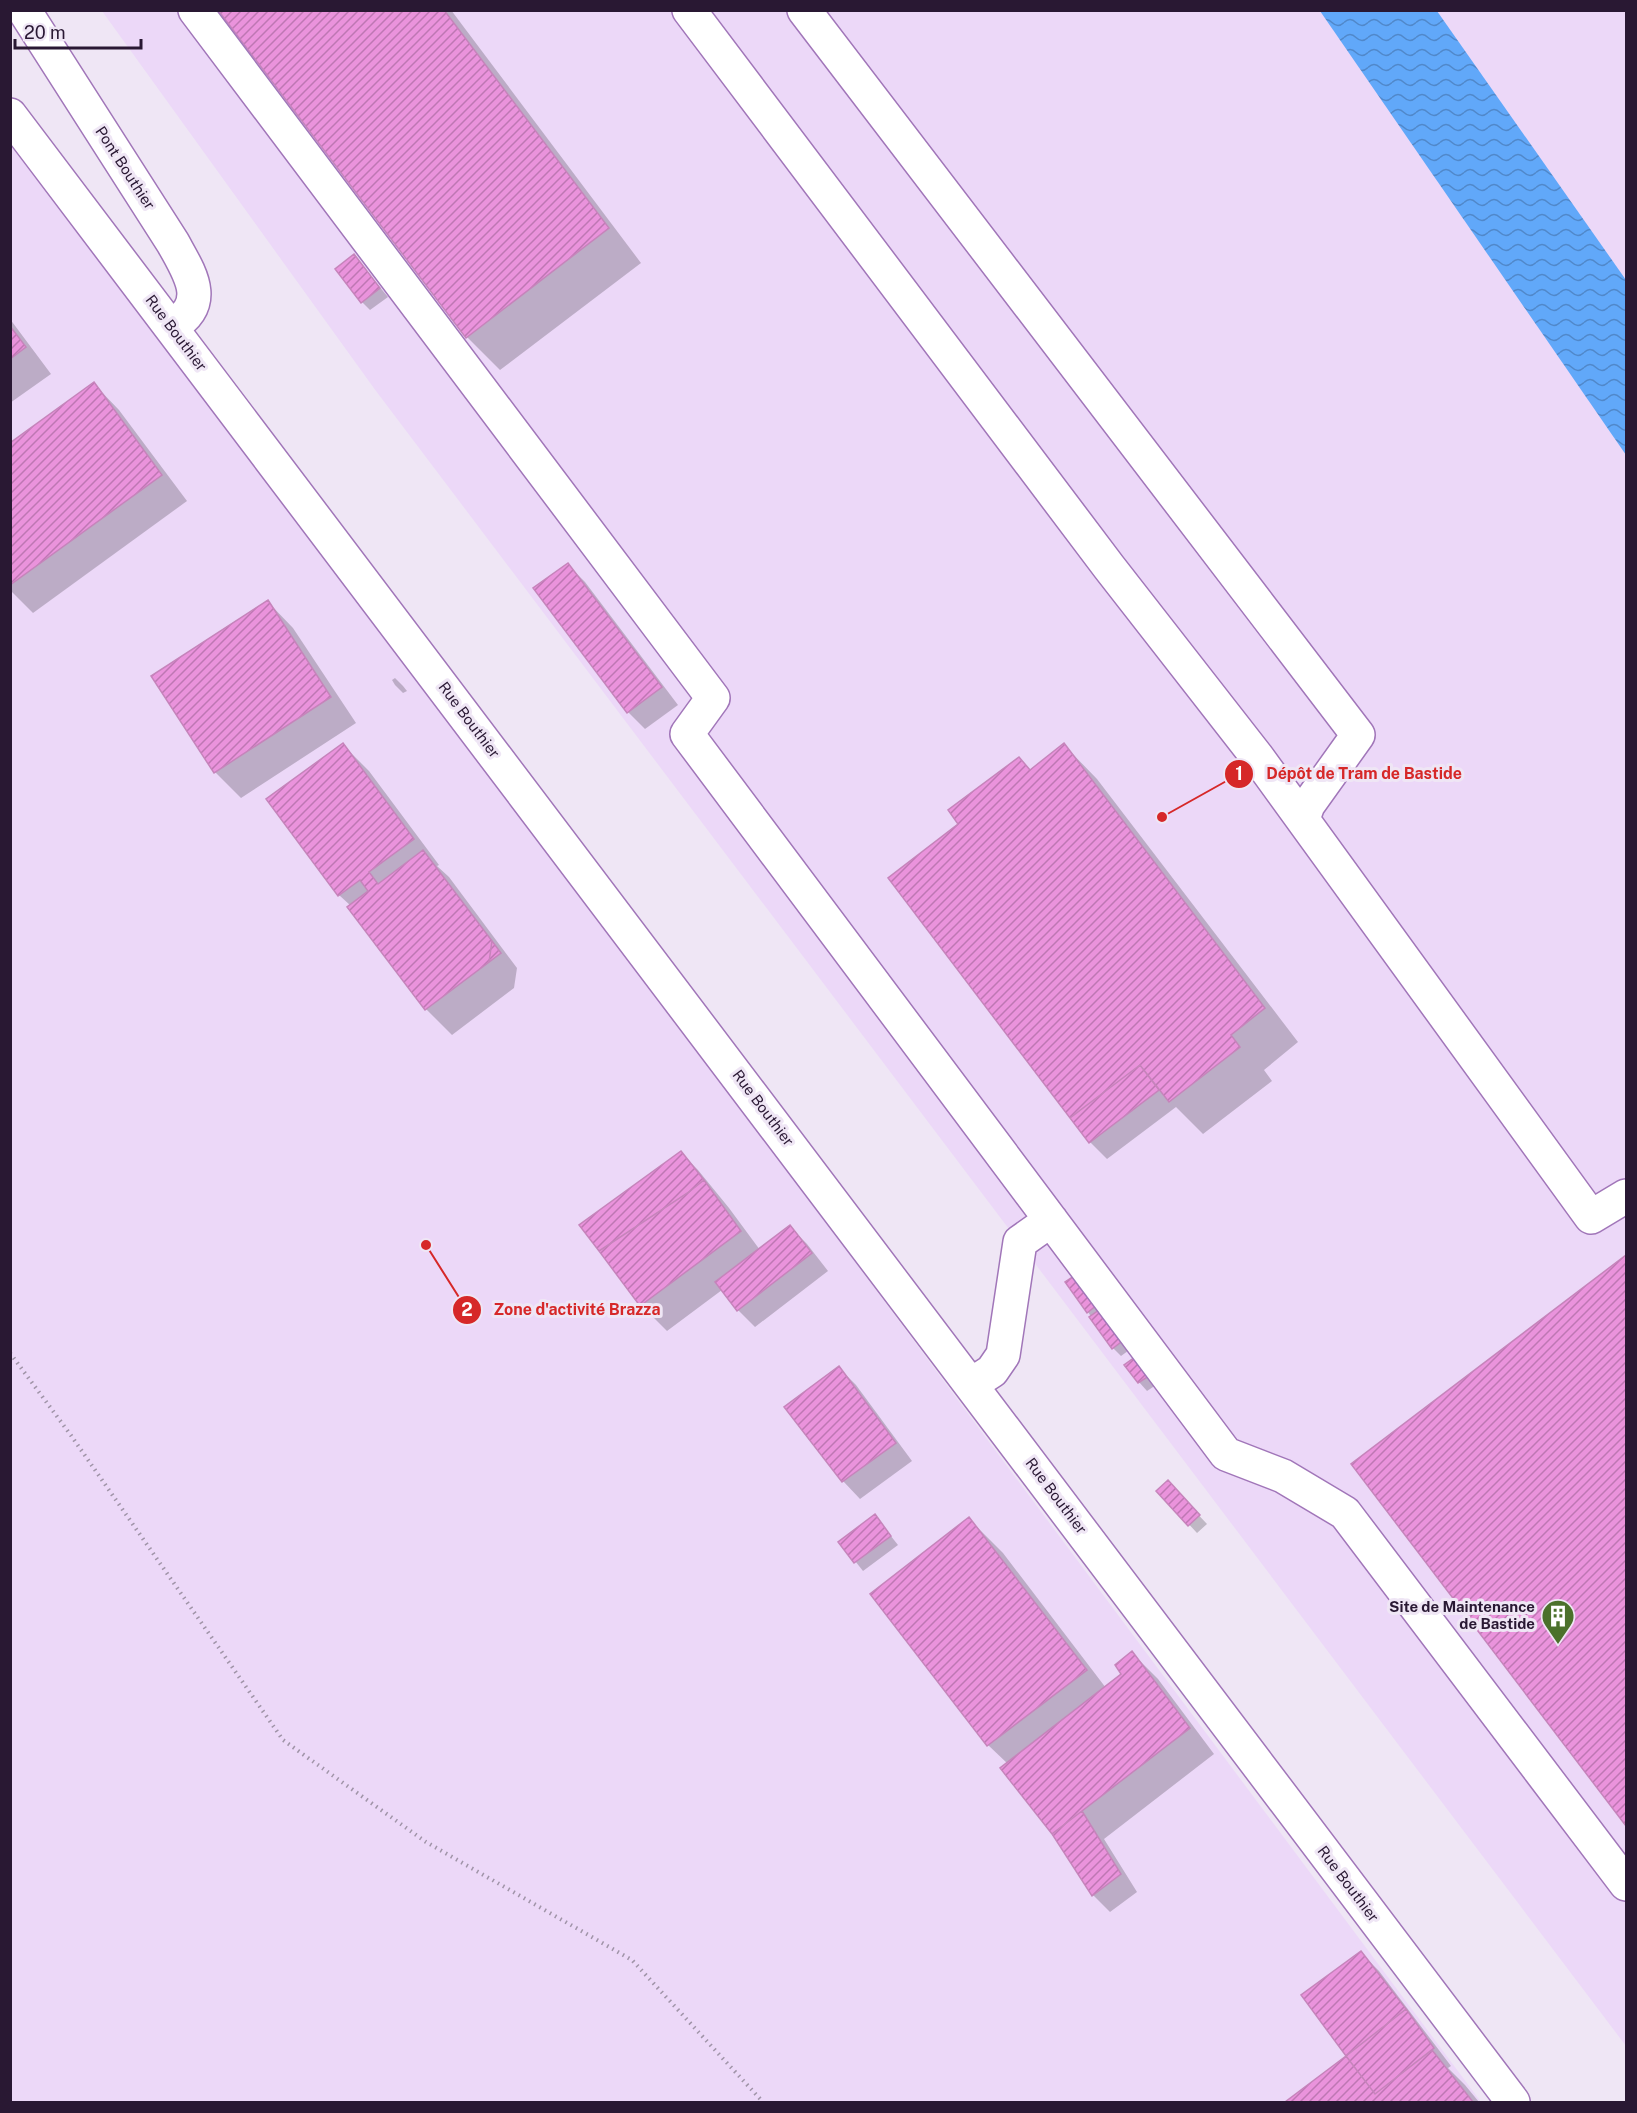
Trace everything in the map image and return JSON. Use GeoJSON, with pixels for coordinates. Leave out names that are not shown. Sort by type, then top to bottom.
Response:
{"type":"FeatureCollection","features":[{"type":"Feature","properties":{"kind":"street","name":"Pont Bouthier"},"geometry":{"type":"LineString","coordinates":[[24,10],[173,243],[193,280],[193,301],[186,318],[171,327]]}},
{"type":"Feature","properties":{"kind":"street"},"geometry":{"type":"LineString","coordinates":[[195,10],[713,698],[687,734],[1226,1454],[1284,1476],[1345,1513],[1626,1884]]}},
{"type":"Feature","properties":{"kind":"street"},"geometry":{"type":"LineString","coordinates":[[689,10],[1109,567],[1303,819],[1592,1217],[1626,1196]]}},
{"type":"Feature","properties":{"kind":"street"},"geometry":{"type":"LineString","coordinates":[[804,10],[1358,735],[1308,805],[1303,819]]}},
{"type":"Feature","properties":{"kind":"street","name":"Rue Bouthier"},"geometry":{"type":"LineString","coordinates":[[10,115],[1514,2103]]}},
{"type":"Feature","properties":{"kind":"street"},"geometry":{"type":"LineString","coordinates":[[972,1384],[992,1371],[1003,1355],[1020,1242],[1052,1220]]}},
{"type":"Feature","properties":{"kind":"path"},"geometry":{"type":"LineString","coordinates":[[10,1353],[70,1434],[284,1740],[426,1842],[632,1960],[764,2103]]}},
{"type":"Feature","properties":{"kind":"shaded area"},"geometry":{"type":"Polygon","coordinates":[[[102,11],[1626,11],[1626,2046],[376,391],[102,11]]]}},
{"type":"Feature","properties":{"kind":"shaded area"},"geometry":{"type":"Polygon","coordinates":[[[10,139],[203,387],[1481,2102],[11,2102],[10,139]]]}},
{"type":"Feature","properties":{"kind":"water"},"geometry":{"type":"Polygon","coordinates":[[[1320,11],[1437,11],[1626,280],[1626,455],[1320,11]]]}},
{"type":"Feature","properties":{"kind":"building"},"geometry":{"type":"Polygon","coordinates":[[[218,10],[444,10],[609,228],[466,338],[218,10]]]}},
{"type":"Feature","properties":{"kind":"building"},"geometry":{"type":"Polygon","coordinates":[[[354,254],[380,288],[361,303],[335,269],[354,254]]]}},
{"type":"Feature","properties":{"kind":"building"},"geometry":{"type":"Polygon","coordinates":[[[10,326],[26,347],[10,359],[10,326]]]}},
{"type":"Feature","properties":{"kind":"building"},"geometry":{"type":"Polygon","coordinates":[[[94,382],[162,475],[10,585],[10,443],[94,382]]]}},
{"type":"Feature","properties":{"kind":"building"},"geometry":{"type":"Polygon","coordinates":[[[568,563],[662,687],[627,713],[533,588],[568,563]]]}},
{"type":"Feature","properties":{"kind":"building"},"geometry":{"type":"Polygon","coordinates":[[[268,600],[331,697],[214,773],[151,676],[268,600]]]}},
{"type":"Feature","properties":{"kind":"building"},"geometry":{"type":"Polygon","coordinates":[[[343,743],[414,839],[369,872],[378,884],[423,850],[492,941],[489,962],[425,1010],[347,907],[368,891],[360,880],[338,896],[266,799],[343,743]]]}},
{"type":"Feature","properties":{"kind":"building"},"geometry":{"type":"Polygon","coordinates":[[[1064,743],[1265,1008],[1231,1035],[1240,1047],[1169,1102],[1140,1065],[1070,1118],[888,878],[958,824],[948,810],[1019,757],[1030,770],[1064,743]]]}},
{"type":"Feature","properties":{"kind":"building"},"geometry":{"type":"Polygon","coordinates":[[[492,941],[501,953],[489,962],[492,941]]]}},
{"type":"Feature","properties":{"kind":"building"},"geometry":{"type":"Polygon","coordinates":[[[1140,1065],[1159,1090],[1089,1143],[1070,1118],[1140,1065]]]}},
{"type":"Feature","properties":{"kind":"building"},"geometry":{"type":"Polygon","coordinates":[[[681,1151],[704,1180],[599,1251],[579,1225],[681,1151]]]}},
{"type":"Feature","properties":{"kind":"building"},"geometry":{"type":"Polygon","coordinates":[[[704,1180],[741,1231],[640,1306],[599,1251],[704,1180]]]}},
{"type":"Feature","properties":{"kind":"building"},"geometry":{"type":"Polygon","coordinates":[[[790,1225],[812,1253],[737,1311],[715,1282],[790,1225]]]}},
{"type":"Feature","properties":{"kind":"building","name":"Site de Maintenance de Bastide"},"geometry":{"type":"Polygon","coordinates":[[[1626,1255],[1626,1826],[1351,1464],[1626,1255]]]}},
{"type":"Feature","properties":{"kind":"building"},"geometry":{"type":"Polygon","coordinates":[[[1077,1274],[1098,1304],[1087,1313],[1065,1282],[1077,1274]]]}},
{"type":"Feature","properties":{"kind":"building"},"geometry":{"type":"Polygon","coordinates":[[[1102,1308],[1125,1339],[1112,1349],[1089,1317],[1102,1308]]]}},
{"type":"Feature","properties":{"kind":"building"},"geometry":{"type":"Polygon","coordinates":[[[1135,1357],[1149,1376],[1138,1383],[1124,1365],[1135,1357]]]}},
{"type":"Feature","properties":{"kind":"building"},"geometry":{"type":"Polygon","coordinates":[[[839,1366],[896,1443],[842,1482],[784,1407],[839,1366]]]}},
{"type":"Feature","properties":{"kind":"building"},"geometry":{"type":"Polygon","coordinates":[[[1168,1480],[1200,1515],[1188,1526],[1156,1491],[1168,1480]]]}},
{"type":"Feature","properties":{"kind":"building"},"geometry":{"type":"Polygon","coordinates":[[[875,1514],[891,1536],[854,1563],[838,1542],[875,1514]]]}},
{"type":"Feature","properties":{"kind":"building"},"geometry":{"type":"Polygon","coordinates":[[[969,1517],[1087,1670],[987,1746],[870,1594],[969,1517]]]}},
{"type":"Feature","properties":{"kind":"building"},"geometry":{"type":"Polygon","coordinates":[[[1132,1651],[1190,1728],[1052,1834],[1000,1768],[1121,1674],[1115,1665],[1132,1651]]]}},
{"type":"Feature","properties":{"kind":"building"},"geometry":{"type":"Polygon","coordinates":[[[1082,1811],[1121,1874],[1092,1896],[1052,1834],[1082,1811]]]}},
{"type":"Feature","properties":{"kind":"building"},"geometry":{"type":"Polygon","coordinates":[[[1361,1951],[1406,2009],[1346,2056],[1301,1995],[1361,1951]]]}},
{"type":"Feature","properties":{"kind":"building"},"geometry":{"type":"Polygon","coordinates":[[[1406,2009],[1434,2048],[1375,2094],[1346,2056],[1406,2009]]]}},
{"type":"Feature","properties":{"kind":"building"},"geometry":{"type":"Polygon","coordinates":[[[1432,2050],[1473,2102],[1285,2102],[1346,2056],[1375,2094],[1432,2050]]]}},
{"type":"Feature","properties":{"kind":"place","name":"Dépôt de Tram de Bastide"},"geometry":{"type":"Point","coordinates":[1162,817]}},
{"type":"Feature","properties":{"kind":"place","name":"Zone d'activité Brazza"},"geometry":{"type":"Point","coordinates":[426,1245]}},
{"type":"Feature","properties":{"kind":"place","name":"Site de Maintenance de Bastide"},"geometry":{"type":"Point","coordinates":[1558,1645]}}]}
